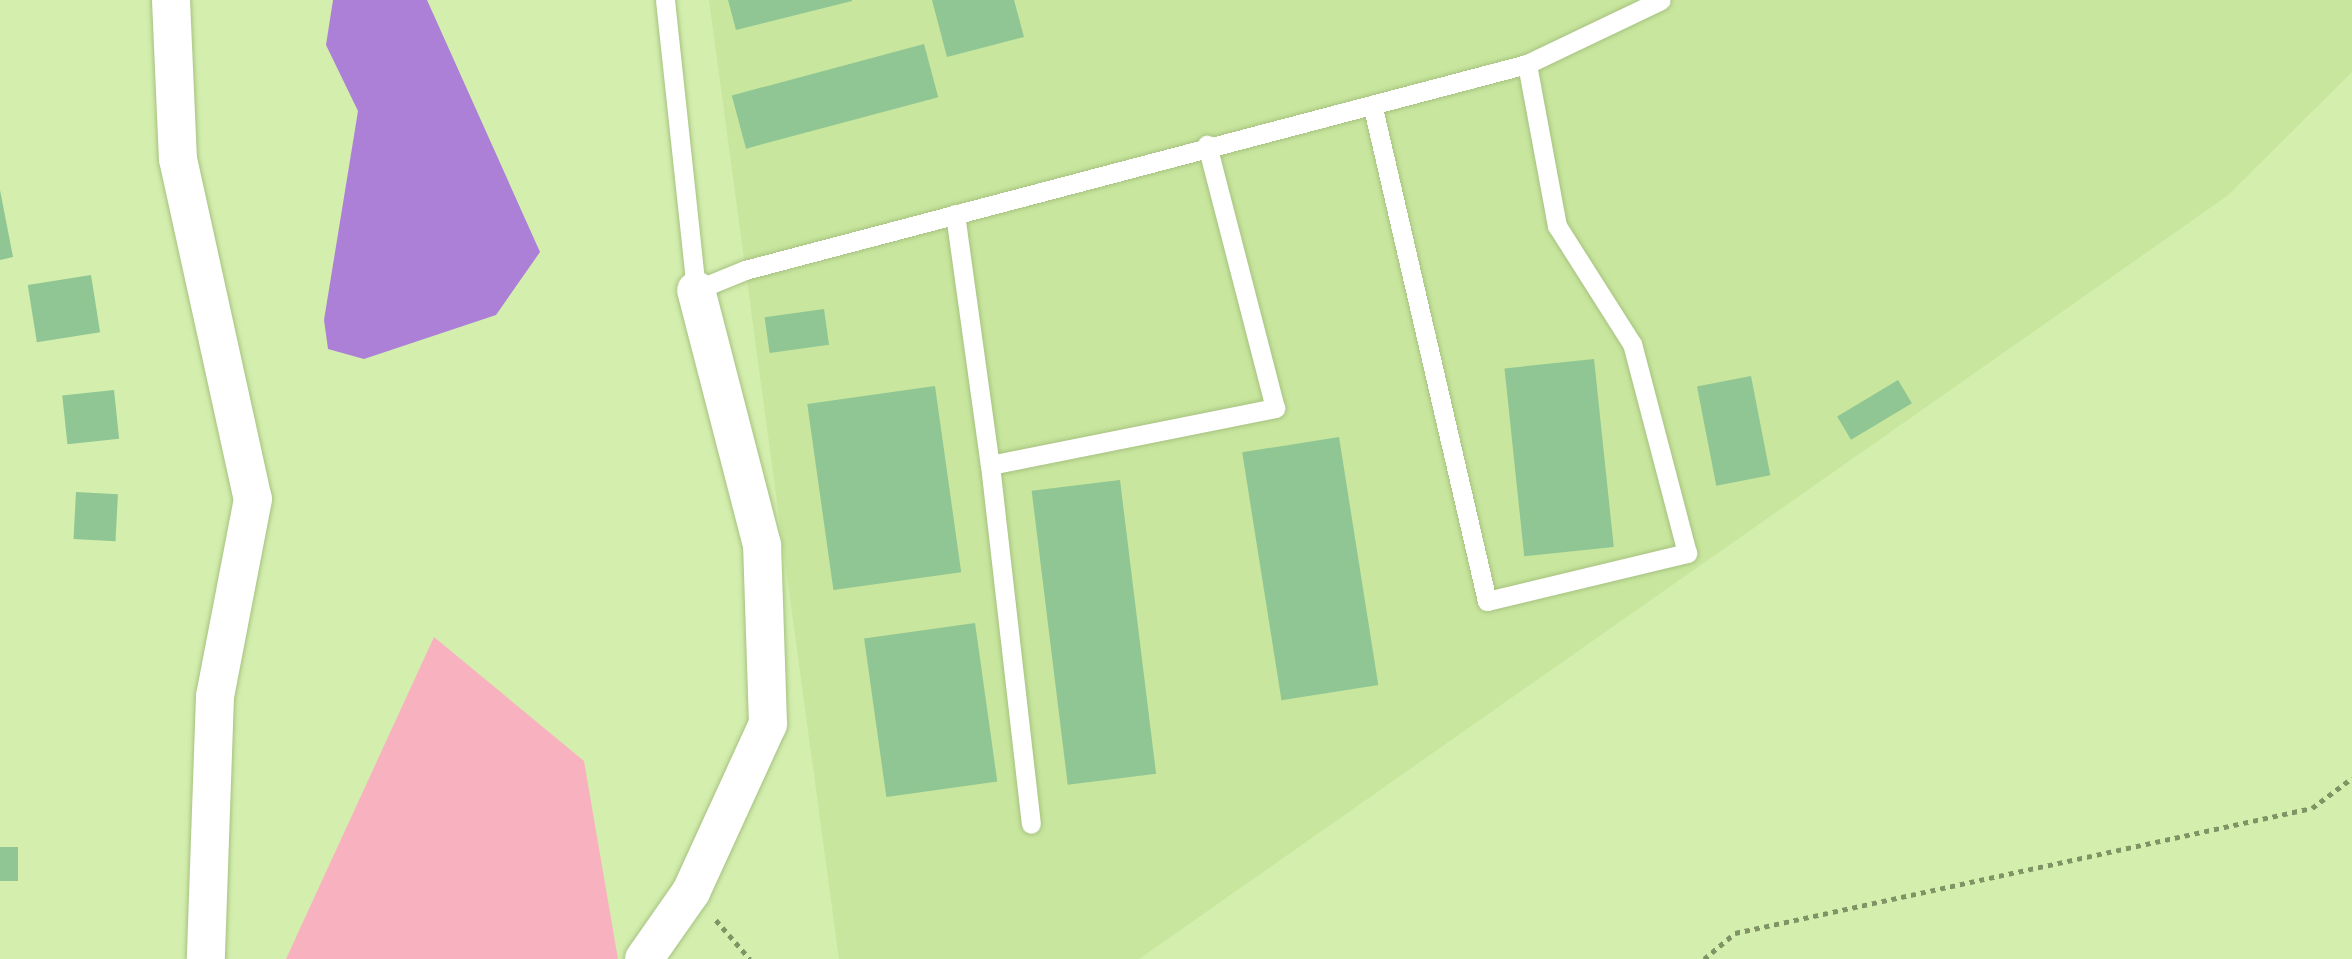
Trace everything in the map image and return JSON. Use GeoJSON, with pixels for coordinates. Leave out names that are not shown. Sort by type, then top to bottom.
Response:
{"type":"FeatureCollection","features":[{"type":"Feature","properties":{"kind":"street"},"geometry":{"type":"LineString","coordinates":[[171,0],[177,159],[253,499],[215,696],[206,959]]}},
{"type":"Feature","properties":{"kind":"street"},"geometry":{"type":"LineString","coordinates":[[644,959],[691,892],[768,724],[762,545],[696,290]]}},
{"type":"Feature","properties":{"kind":"lane"},"geometry":{"type":"LineString","coordinates":[[665,0],[696,290],[745,270],[1207,145],[1373,108],[1527,64],[1661,0]]}},
{"type":"Feature","properties":{"kind":"lane"},"geometry":{"type":"LineString","coordinates":[[1373,108],[1487,601],[1687,553],[1632,344],[1557,226],[1527,64]]}},
{"type":"Feature","properties":{"kind":"lane"},"geometry":{"type":"LineString","coordinates":[[990,466],[1275,408],[1207,145]]}},
{"type":"Feature","properties":{"kind":"lane"},"geometry":{"type":"LineString","coordinates":[[956,214],[990,466],[1031,824]]}},
{"type":"Feature","properties":{"kind":"path"},"geometry":{"type":"LineString","coordinates":[[1704,959],[1735,933],[2312,808],[2352,778]]}},
{"type":"Feature","properties":{"kind":"path"},"geometry":{"type":"LineString","coordinates":[[691,892],[750,959]]}},
{"type":"Feature","properties":{"kind":"shaded area"},"geometry":{"type":"Polygon","coordinates":[[[333,0],[427,0],[540,252],[496,315],[364,359],[328,349],[324,320],[358,111],[326,45],[333,0]]]}},
{"type":"Feature","properties":{"kind":"shaded area"},"geometry":{"type":"Polygon","coordinates":[[[709,0],[2352,0],[2352,72],[2227,196],[1139,959],[839,959],[709,0]]]}},
{"type":"Feature","properties":{"kind":"shaded area"},"geometry":{"type":"Polygon","coordinates":[[[434,637],[584,761],[618,959],[286,959],[434,637]]]}},
{"type":"Feature","properties":{"kind":"building"},"geometry":{"type":"Polygon","coordinates":[[[728,0],[852,0],[852,1],[736,30],[728,0]]]}},
{"type":"Feature","properties":{"kind":"building"},"geometry":{"type":"Polygon","coordinates":[[[932,0],[1014,0],[1024,37],[947,57],[932,0]]]}},
{"type":"Feature","properties":{"kind":"building"},"geometry":{"type":"Polygon","coordinates":[[[924,44],[938,97],[746,149],[732,96],[924,44]]]}},
{"type":"Feature","properties":{"kind":"building"},"geometry":{"type":"Polygon","coordinates":[[[0,190],[13,257],[0,260],[0,190]]]}},
{"type":"Feature","properties":{"kind":"building"},"geometry":{"type":"Polygon","coordinates":[[[91,275],[100,332],[37,342],[28,285],[91,275]]]}},
{"type":"Feature","properties":{"kind":"building"},"geometry":{"type":"Polygon","coordinates":[[[824,309],[829,345],[770,353],[765,317],[824,309]]]}},
{"type":"Feature","properties":{"kind":"building"},"geometry":{"type":"Polygon","coordinates":[[[1594,359],[1614,547],[1524,556],[1504,368],[1594,359]]]}},
{"type":"Feature","properties":{"kind":"building"},"geometry":{"type":"Polygon","coordinates":[[[1751,376],[1770,475],[1716,486],[1697,386],[1751,376]]]}},
{"type":"Feature","properties":{"kind":"building"},"geometry":{"type":"Polygon","coordinates":[[[1898,380],[1912,403],[1851,440],[1837,417],[1898,380]]]}},
{"type":"Feature","properties":{"kind":"building"},"geometry":{"type":"Polygon","coordinates":[[[935,386],[961,572],[833,590],[807,404],[935,386]]]}},
{"type":"Feature","properties":{"kind":"building"},"geometry":{"type":"Polygon","coordinates":[[[114,390],[119,439],[67,444],[62,395],[114,390]]]}},
{"type":"Feature","properties":{"kind":"building"},"geometry":{"type":"Polygon","coordinates":[[[1339,437],[1378,685],[1281,700],[1242,452],[1339,437]]]}},
{"type":"Feature","properties":{"kind":"building"},"geometry":{"type":"Polygon","coordinates":[[[1120,480],[1156,774],[1068,785],[1032,491],[1120,480]]]}},
{"type":"Feature","properties":{"kind":"building"},"geometry":{"type":"Polygon","coordinates":[[[76,492],[118,494],[115,541],[74,539],[76,492]]]}},
{"type":"Feature","properties":{"kind":"building"},"geometry":{"type":"Polygon","coordinates":[[[975,623],[997,781],[886,797],[864,639],[975,623]]]}},
{"type":"Feature","properties":{"kind":"building"},"geometry":{"type":"Polygon","coordinates":[[[0,847],[18,847],[18,881],[0,881],[0,847]]]}}]}
